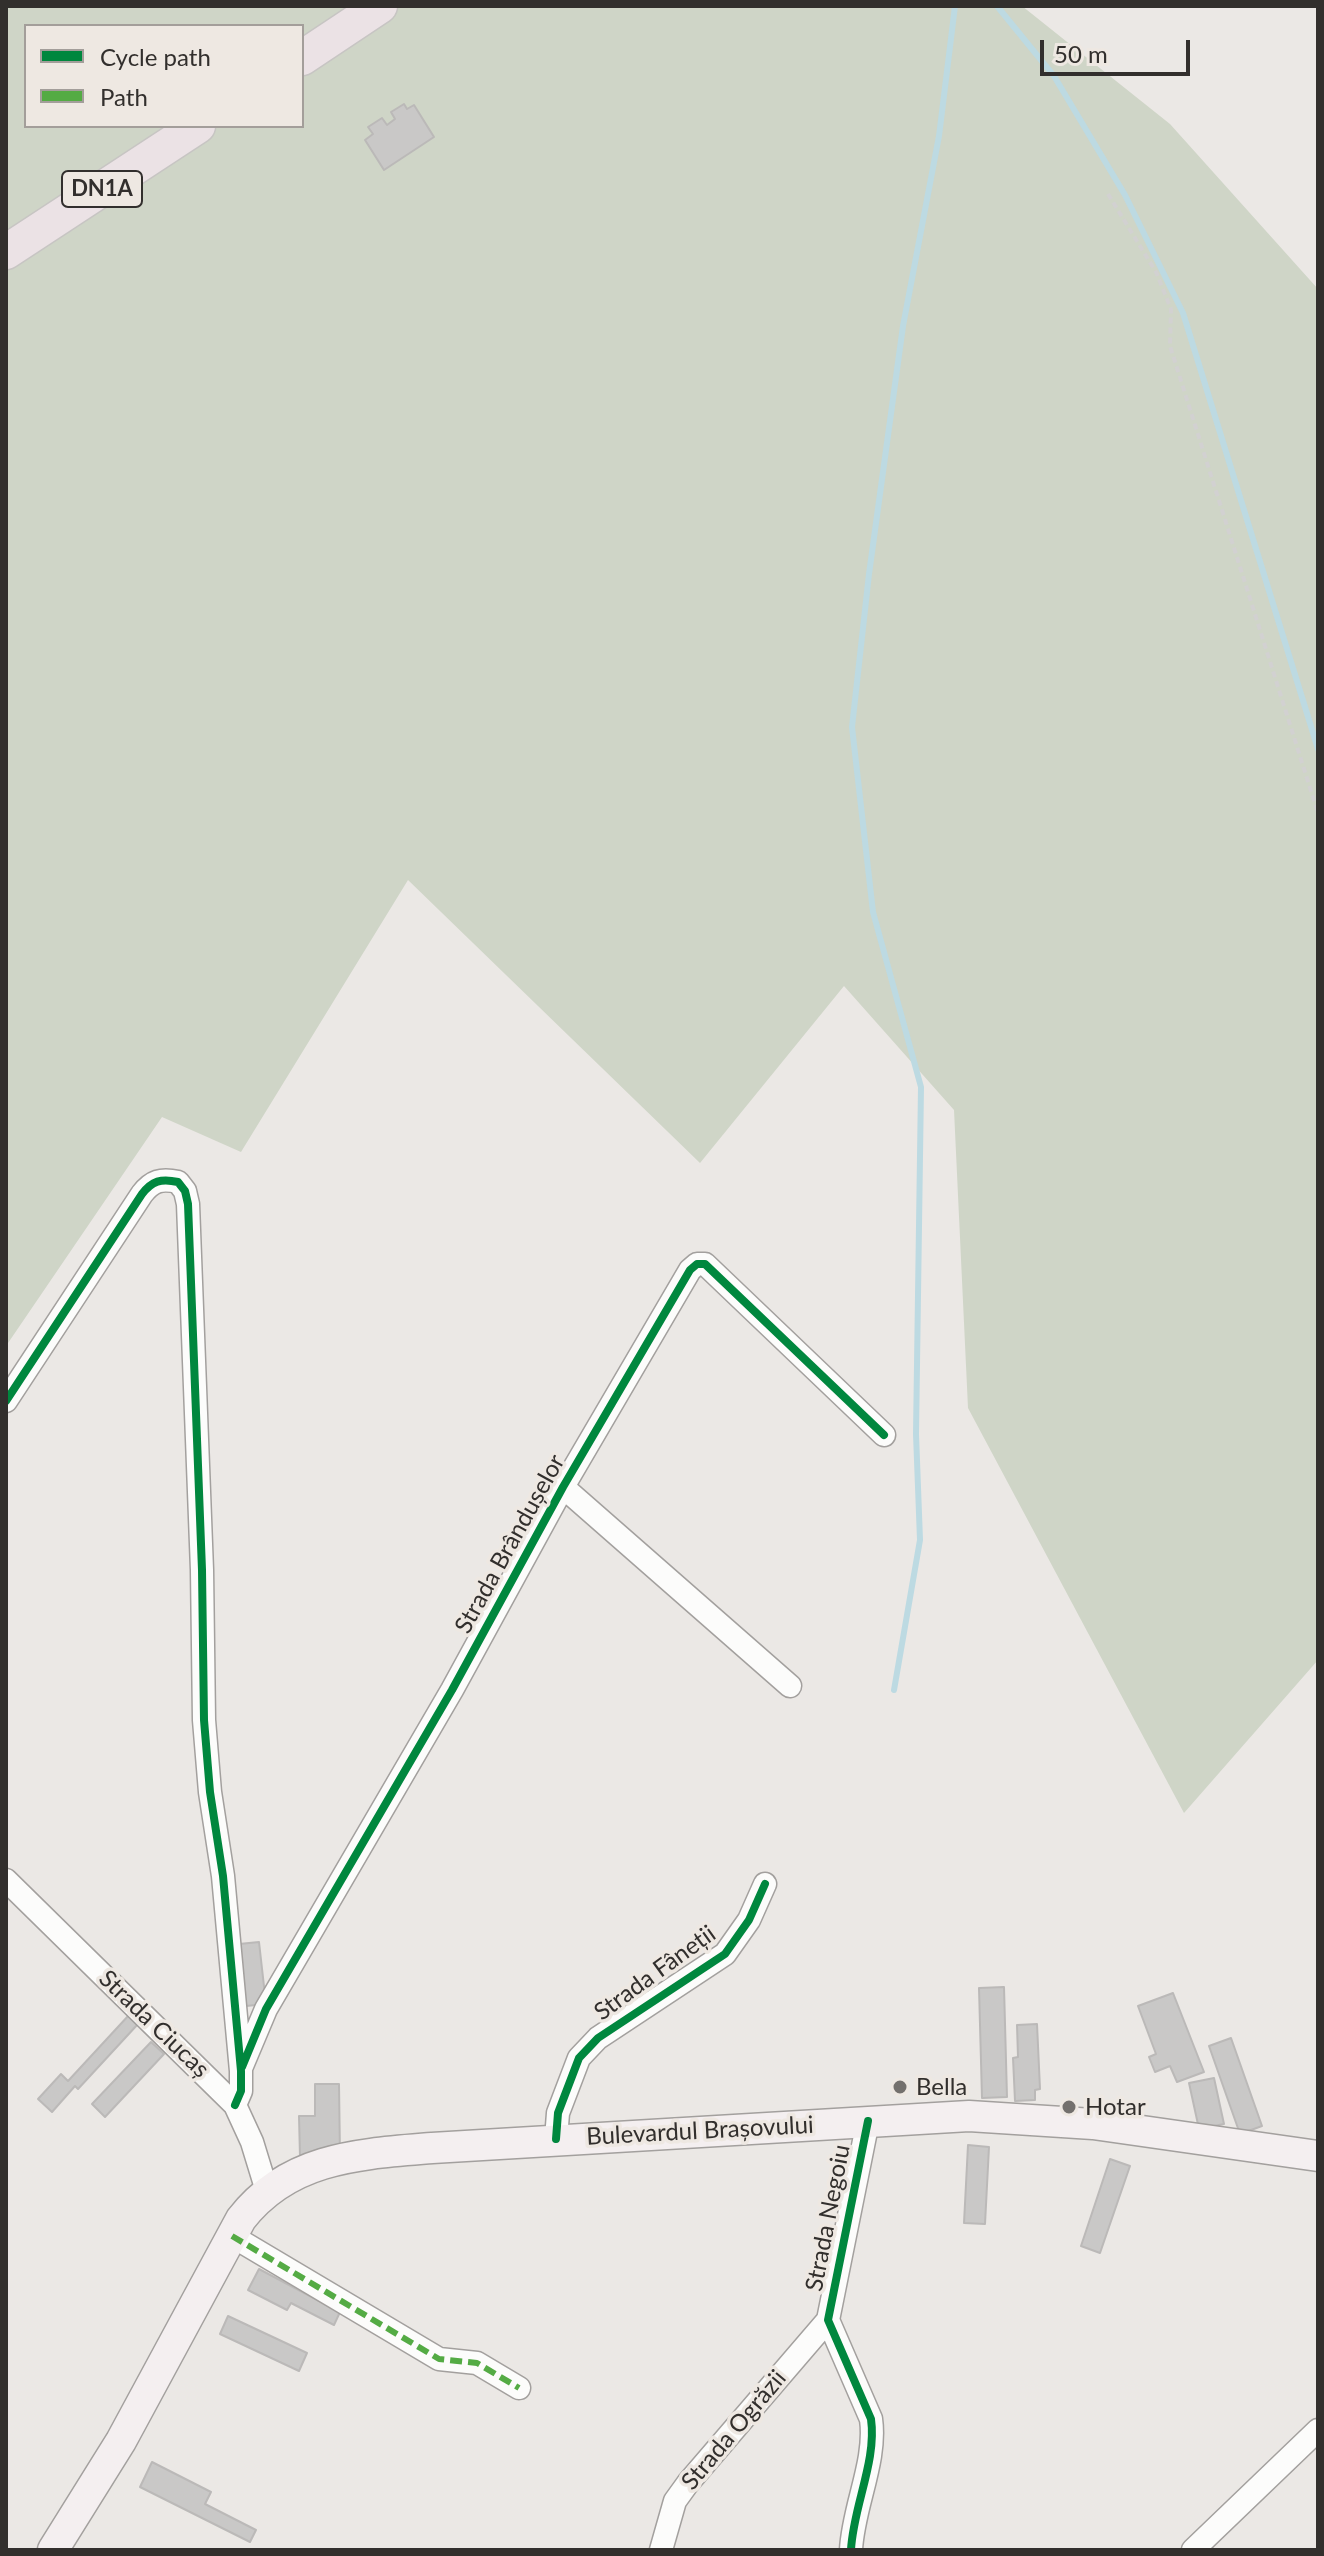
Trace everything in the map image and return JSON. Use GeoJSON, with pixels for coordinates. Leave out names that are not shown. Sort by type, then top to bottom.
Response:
{"type":"FeatureCollection","features":[{"type":"Feature","properties":{"kind":"main road"},"geometry":{"type":"LineString","coordinates":[[304,57],[380,6]]}},
{"type":"Feature","properties":{"kind":"main road","name":"DN1A"},"geometry":{"type":"LineString","coordinates":[[6,252],[195,128]]}},
{"type":"Feature","properties":{"kind":"main road","name":"Bulevardul Brașovului"},"geometry":{"type":"LineString","coordinates":[[53,2550],[121,2441],[251,2206],[286,2178],[307,2168],[390,2151],[969,2116],[1052,2120],[1318,2156]]}},
{"type":"Feature","properties":{"kind":"street","name":"Strada Brândușelor"},"geometry":{"type":"LineString","coordinates":[[6,1401],[149,1185],[157,1180],[178,1182],[185,1191],[188,1204],[202,1570],[204,1720],[210,1792],[223,1876],[241,2071],[241,2091],[235,2105]]}},
{"type":"Feature","properties":{"kind":"street","name":"Strada Brândușelor"},"geometry":{"type":"LineString","coordinates":[[241,2071],[266,2009],[452,1690],[563,1487],[690,1270],[697,1264],[705,1264],[884,1435]]}},
{"type":"Feature","properties":{"kind":"street"},"geometry":{"type":"LineString","coordinates":[[563,1487],[790,1686]]}},
{"type":"Feature","properties":{"kind":"street","name":"Strada Ciucaș"},"geometry":{"type":"LineString","coordinates":[[6,1880],[235,2105],[252,2142],[267,2191]]}},
{"type":"Feature","properties":{"kind":"street","name":"Strada Fâneții"},"geometry":{"type":"LineString","coordinates":[[556,2139],[558,2113],[579,2058],[598,2038],[725,1954],[749,1920],[765,1884]]}},
{"type":"Feature","properties":{"kind":"street","name":"Strada Negoiu"},"geometry":{"type":"LineString","coordinates":[[851,2550],[873,2431],[871,2419],[828,2320],[868,2121]]}},
{"type":"Feature","properties":{"kind":"street"},"geometry":{"type":"LineString","coordinates":[[232,2236],[439,2359],[477,2363],[519,2388]]}},
{"type":"Feature","properties":{"kind":"street","name":"Strada Ogrăzii"},"geometry":{"type":"LineString","coordinates":[[661,2550],[675,2501],[688,2483],[828,2320]]}},
{"type":"Feature","properties":{"kind":"street"},"geometry":{"type":"LineString","coordinates":[[1193,2550],[1318,2430]]}},
{"type":"Feature","properties":{"kind":"path"},"geometry":{"type":"LineString","coordinates":[[1108,194],[1143,248],[1171,309],[1170,346],[1318,813]]}},
{"type":"Feature","properties":{"kind":"shaded area"},"geometry":{"type":"Polygon","coordinates":[[[6,6],[1022,6],[1170,124],[1318,289],[1318,1660],[1184,1813],[968,1408],[954,1110],[844,986],[700,1163],[408,880],[241,1152],[162,1117],[6,1346],[6,6]]]}},
{"type":"Feature","properties":{"kind":"building"},"geometry":{"type":"Polygon","coordinates":[[[404,104],[407,109],[414,105],[434,137],[384,170],[365,140],[373,134],[368,127],[382,118],[387,125],[395,119],[391,112],[404,104]]]}},
{"type":"Feature","properties":{"kind":"building"},"geometry":{"type":"Polygon","coordinates":[[[259,1942],[266,2004],[246,2006],[239,1944],[259,1942]]]}},
{"type":"Feature","properties":{"kind":"building"},"geometry":{"type":"Polygon","coordinates":[[[1004,1987],[1007,2097],[982,2098],[979,1988],[1004,1987]]]}},
{"type":"Feature","properties":{"kind":"building"},"geometry":{"type":"Polygon","coordinates":[[[1173,1993],[1204,2072],[1177,2082],[1170,2066],[1155,2072],[1149,2057],[1156,2054],[1138,2006],[1173,1993]]]}},
{"type":"Feature","properties":{"kind":"building"},"geometry":{"type":"Polygon","coordinates":[[[129,2015],[138,2024],[78,2089],[75,2086],[52,2112],[38,2099],[61,2074],[68,2081],[129,2015]]]}},
{"type":"Feature","properties":{"kind":"building"},"geometry":{"type":"Polygon","coordinates":[[[1037,2024],[1040,2089],[1035,2090],[1035,2100],[1015,2101],[1013,2058],[1018,2057],[1017,2025],[1037,2024]]]}},
{"type":"Feature","properties":{"kind":"building"},"geometry":{"type":"Polygon","coordinates":[[[1231,2038],[1262,2126],[1240,2134],[1209,2046],[1231,2038]]]}},
{"type":"Feature","properties":{"kind":"building"},"geometry":{"type":"Polygon","coordinates":[[[151,2042],[164,2054],[105,2117],[92,2104],[151,2042]]]}},
{"type":"Feature","properties":{"kind":"building"},"geometry":{"type":"Polygon","coordinates":[[[1214,2078],[1224,2124],[1199,2129],[1189,2083],[1214,2078]]]}},
{"type":"Feature","properties":{"kind":"building"},"geometry":{"type":"Polygon","coordinates":[[[315,2084],[339,2084],[340,2156],[300,2157],[299,2116],[315,2116],[315,2084]]]}},
{"type":"Feature","properties":{"kind":"building"},"geometry":{"type":"Polygon","coordinates":[[[968,2145],[989,2147],[985,2224],[964,2223],[968,2145]]]}},
{"type":"Feature","properties":{"kind":"building"},"geometry":{"type":"Polygon","coordinates":[[[1110,2159],[1130,2166],[1100,2253],[1081,2246],[1110,2159]]]}},
{"type":"Feature","properties":{"kind":"building"},"geometry":{"type":"Polygon","coordinates":[[[259,2269],[340,2312],[334,2325],[291,2303],[287,2310],[248,2290],[259,2269]]]}},
{"type":"Feature","properties":{"kind":"building"},"geometry":{"type":"Polygon","coordinates":[[[228,2316],[307,2353],[299,2371],[220,2334],[228,2316]]]}},
{"type":"Feature","properties":{"kind":"building"},"geometry":{"type":"Polygon","coordinates":[[[152,2462],[211,2492],[205,2504],[256,2530],[250,2542],[140,2487],[152,2462]]]}},
{"type":"Feature","properties":{"kind":"waterway"},"geometry":{"type":"LineString","coordinates":[[894,1690],[920,1540],[916,1434],[921,1087],[873,912],[852,727],[869,574],[903,326],[939,136],[955,6]]}},
{"type":"Feature","properties":{"kind":"waterway"},"geometry":{"type":"LineString","coordinates":[[997,6],[1054,76],[1125,195],[1183,313],[1318,749]]}},
{"type":"Feature","properties":{"kind":"marked path"},"geometry":{"type":"LineString","coordinates":[[232,2236],[439,2359],[477,2363],[519,2388]]}},
{"type":"Feature","properties":{"kind":"cycle path"},"geometry":{"type":"LineString","coordinates":[[6,1401],[142,1194],[157,1182],[178,1182],[185,1191],[188,1204],[202,1570],[204,1720],[210,1792],[223,1876],[241,2071],[241,2091],[235,2105]]}},
{"type":"Feature","properties":{"kind":"cycle path"},"geometry":{"type":"LineString","coordinates":[[242,2067],[266,2009],[452,1690],[563,1487],[690,1270],[697,1264],[705,1264],[884,1435]]}},
{"type":"Feature","properties":{"kind":"cycle path"},"geometry":{"type":"LineString","coordinates":[[556,2139],[558,2113],[579,2058],[598,2038],[725,1954],[749,1920],[765,1884]]}},
{"type":"Feature","properties":{"kind":"cycle path"},"geometry":{"type":"LineString","coordinates":[[851,2550],[871,2451],[871,2419],[828,2320],[868,2121]]}},
{"type":"Feature","properties":{"kind":"place","name":"Bella"},"geometry":{"type":"Point","coordinates":[900,2087]}},
{"type":"Feature","properties":{"kind":"place","name":"Hotar"},"geometry":{"type":"Point","coordinates":[1069,2107]}}]}
